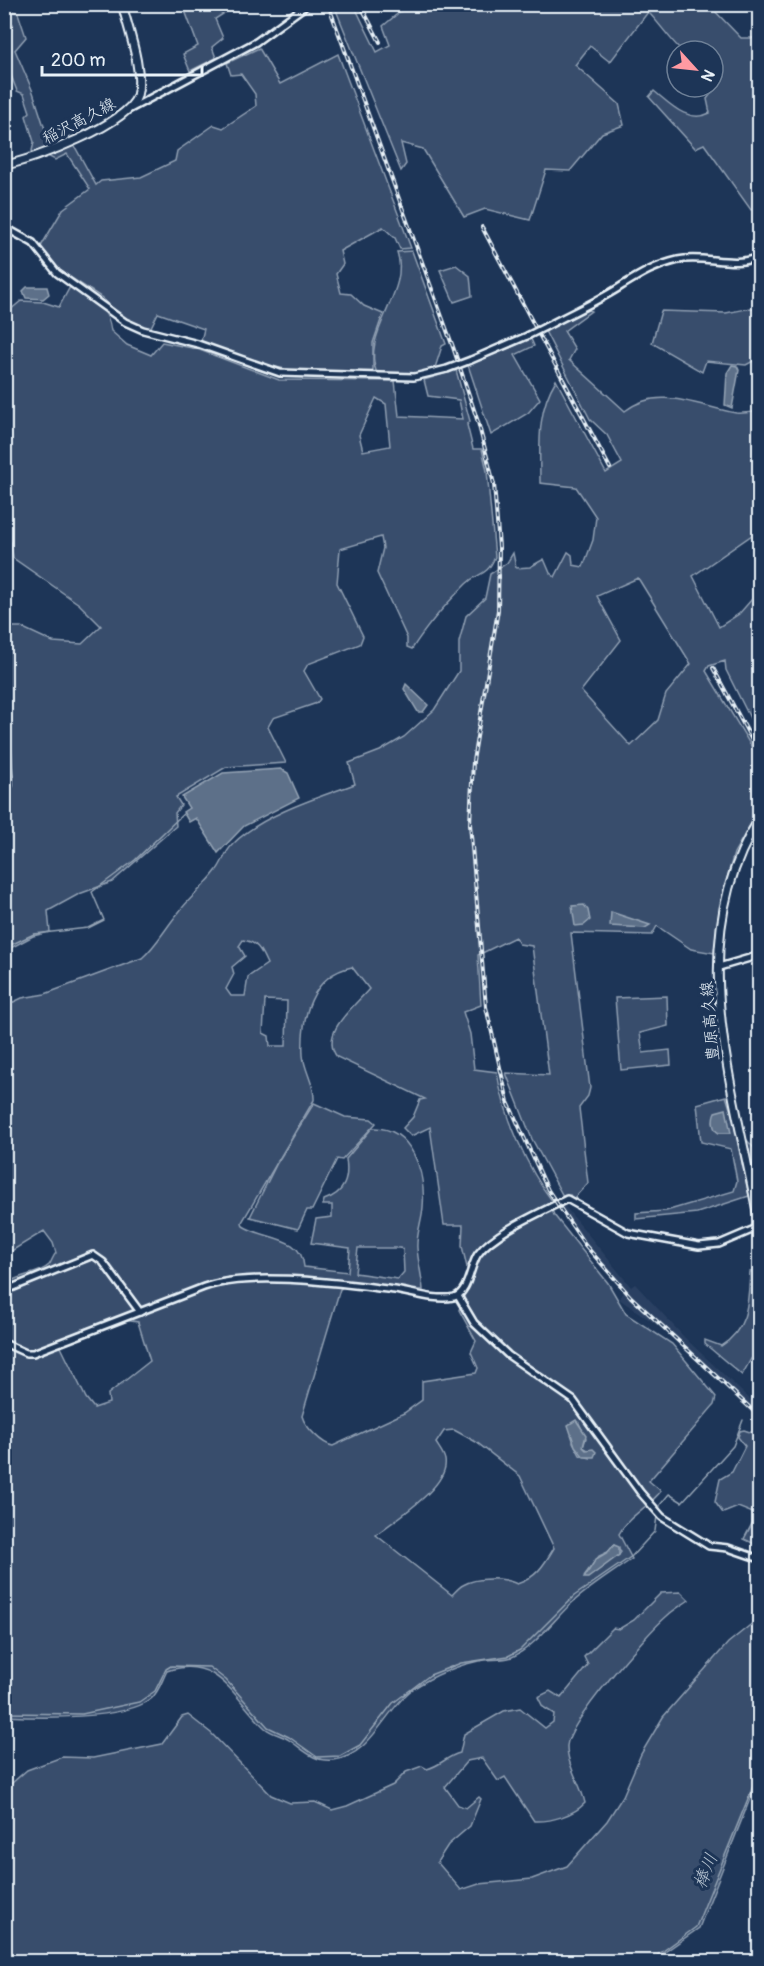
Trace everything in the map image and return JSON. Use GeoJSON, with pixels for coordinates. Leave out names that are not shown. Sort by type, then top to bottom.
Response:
{"type":"FeatureCollection","features":[{"type":"Feature","properties":{"kind":"main road","name":"稲沢高久線"},"geometry":{"type":"LineString","coordinates":[[4,165],[36,158],[56,150],[130,109],[138,93],[138,75],[122,4]]}},
{"type":"Feature","properties":{"kind":"main road","name":"豊原高久線"},"geometry":{"type":"LineString","coordinates":[[759,818],[738,855],[725,895],[719,967],[720,1017],[726,1060],[759,1228]]}},
{"type":"Feature","properties":{"kind":"street"},"geometry":{"type":"LineString","coordinates":[[130,109],[256,42],[308,4]]}},
{"type":"Feature","properties":{"kind":"street"},"geometry":{"type":"LineString","coordinates":[[4,227],[33,243],[57,273],[125,322],[143,330],[198,344],[280,373],[414,377],[447,369],[527,336],[658,266],[689,258],[738,262],[759,256]]}},
{"type":"Feature","properties":{"kind":"street"},"geometry":{"type":"LineString","coordinates":[[5,712],[9,785]]}},
{"type":"Feature","properties":{"kind":"street"},"geometry":{"type":"LineString","coordinates":[[719,967],[759,955]]}},
{"type":"Feature","properties":{"kind":"street"},"geometry":{"type":"LineString","coordinates":[[458,1296],[479,1252],[499,1236],[567,1199],[628,1233],[699,1246],[719,1244],[759,1228]]}},
{"type":"Feature","properties":{"kind":"street"},"geometry":{"type":"LineString","coordinates":[[4,1291],[93,1255],[103,1263],[140,1312]]}},
{"type":"Feature","properties":{"kind":"street"},"geometry":{"type":"LineString","coordinates":[[4,1343],[30,1353],[213,1283],[227,1281],[307,1282],[442,1298],[458,1296]]}},
{"type":"Feature","properties":{"kind":"street"},"geometry":{"type":"LineString","coordinates":[[458,1296],[474,1323],[508,1355],[573,1400],[659,1514],[709,1546],[728,1548],[759,1559]]}},
{"type":"Feature","properties":{"kind":"shaded area"},"geometry":{"type":"Polygon","coordinates":[[[183,5],[206,5],[208,7],[237,5],[215,19],[223,38],[212,47],[216,58],[190,71],[183,54],[198,46],[183,5]]]}},
{"type":"Feature","properties":{"kind":"shaded area"},"geometry":{"type":"Polygon","coordinates":[[[334,5],[354,5],[377,52],[390,45],[383,26],[408,5],[709,5],[741,38],[759,38],[759,208],[751,210],[704,144],[695,148],[649,97],[654,91],[673,107],[687,114],[702,116],[710,113],[707,99],[725,99],[725,39],[672,39],[648,12],[610,62],[590,46],[575,65],[619,104],[624,125],[602,133],[570,171],[546,170],[530,220],[485,209],[464,217],[423,149],[401,143],[406,164],[401,171],[334,5]]]}},
{"type":"Feature","properties":{"kind":"shaded area"},"geometry":{"type":"Polygon","coordinates":[[[5,9],[18,13],[26,37],[15,50],[33,92],[50,145],[74,145],[96,185],[101,181],[141,177],[175,161],[177,151],[214,125],[223,128],[256,106],[255,94],[241,74],[231,75],[227,63],[259,48],[280,84],[338,54],[411,248],[400,249],[395,238],[383,227],[340,251],[343,264],[336,274],[341,293],[351,294],[364,306],[383,314],[373,343],[373,375],[291,370],[250,362],[201,341],[204,329],[158,313],[150,329],[120,315],[101,297],[59,270],[40,248],[63,209],[90,189],[67,154],[55,160],[42,153],[34,154],[32,151],[34,142],[26,116],[30,112],[24,94],[17,91],[5,60],[5,38],[9,37],[13,24],[5,22],[5,9]]]}},
{"type":"Feature","properties":{"kind":"shaded area"},"geometry":{"type":"Polygon","coordinates":[[[412,251],[446,344],[442,346],[434,371],[421,375],[377,374],[374,358],[375,343],[397,282],[399,267],[397,252],[412,251]]]}},
{"type":"Feature","properties":{"kind":"shaded area"},"geometry":{"type":"Polygon","coordinates":[[[456,265],[470,276],[472,296],[454,302],[440,270],[456,265]]]}},
{"type":"Feature","properties":{"kind":"shaded area"},"geometry":{"type":"Polygon","coordinates":[[[71,285],[102,308],[111,331],[127,345],[151,355],[162,342],[197,349],[279,380],[395,381],[399,416],[463,419],[459,400],[428,396],[424,380],[456,370],[470,421],[467,425],[473,449],[482,449],[487,471],[495,557],[485,571],[471,580],[444,607],[412,649],[407,647],[407,638],[377,573],[383,548],[381,537],[340,549],[337,583],[363,636],[360,644],[308,664],[304,671],[320,699],[317,703],[273,718],[268,727],[286,763],[226,767],[176,797],[181,805],[175,813],[176,826],[112,882],[79,894],[48,911],[50,932],[33,936],[5,951],[5,627],[21,627],[53,642],[82,644],[101,626],[79,604],[13,558],[11,542],[5,540],[4,315],[21,301],[43,302],[59,307],[71,285]],[[376,398],[359,435],[363,451],[390,446],[386,404],[376,398]]]}},
{"type":"Feature","properties":{"kind":"shaded area"},"geometry":{"type":"Polygon","coordinates":[[[27,287],[47,287],[49,294],[43,299],[26,298],[23,291],[27,287]]]}},
{"type":"Feature","properties":{"kind":"shaded area"},"geometry":{"type":"Polygon","coordinates":[[[585,308],[591,311],[564,331],[575,349],[569,360],[625,411],[638,403],[665,398],[736,413],[759,411],[757,438],[759,530],[693,576],[719,627],[739,614],[759,591],[759,736],[726,670],[725,661],[709,666],[706,671],[759,759],[759,809],[734,853],[725,886],[714,953],[691,949],[657,926],[652,935],[571,933],[590,1088],[588,1096],[579,1108],[588,1183],[573,1199],[570,1195],[564,1198],[532,1139],[506,1073],[549,1075],[532,946],[519,944],[515,937],[478,955],[481,1005],[463,1012],[470,1034],[474,1069],[497,1072],[517,1140],[534,1174],[553,1202],[550,1205],[554,1215],[608,1283],[626,1314],[672,1344],[716,1397],[714,1405],[649,1481],[661,1491],[628,1522],[619,1534],[632,1559],[580,1596],[529,1647],[509,1658],[485,1660],[457,1667],[413,1689],[394,1708],[368,1741],[346,1757],[326,1760],[309,1754],[286,1738],[265,1728],[234,1693],[212,1674],[185,1667],[167,1671],[151,1699],[122,1711],[81,1716],[5,1716],[5,1285],[17,1278],[44,1269],[56,1253],[53,1243],[44,1231],[5,1255],[5,1006],[22,998],[45,994],[142,958],[183,907],[212,876],[230,847],[245,834],[290,808],[355,784],[349,763],[380,751],[404,737],[434,710],[459,671],[459,642],[466,616],[485,598],[490,574],[507,563],[513,553],[516,568],[530,567],[544,559],[550,573],[555,577],[568,552],[572,555],[573,565],[583,567],[593,540],[596,517],[576,487],[540,483],[542,417],[556,380],[606,473],[622,463],[607,435],[590,419],[545,331],[585,308]],[[638,578],[597,596],[621,640],[581,691],[631,746],[658,720],[666,694],[691,664],[638,578]],[[243,940],[239,946],[245,956],[232,967],[234,974],[226,989],[231,996],[245,996],[248,977],[267,964],[256,945],[243,940]],[[352,967],[327,979],[311,1000],[304,1027],[303,1055],[314,1100],[242,1222],[243,1226],[290,1244],[302,1257],[304,1267],[348,1272],[350,1248],[311,1243],[316,1219],[332,1217],[332,1205],[323,1205],[324,1200],[341,1189],[347,1173],[346,1159],[372,1128],[386,1129],[407,1143],[419,1167],[423,1194],[417,1243],[423,1290],[348,1284],[340,1289],[302,1416],[314,1434],[333,1446],[404,1413],[422,1400],[422,1381],[476,1373],[478,1368],[471,1352],[476,1341],[459,1310],[470,1280],[462,1246],[463,1225],[444,1225],[430,1127],[411,1136],[403,1128],[413,1117],[420,1100],[425,1099],[337,1057],[332,1039],[335,1030],[369,989],[352,967]],[[265,1000],[263,1033],[269,1036],[270,1046],[286,1046],[287,1001],[265,1000]],[[358,1248],[355,1273],[398,1279],[404,1272],[403,1250],[400,1248],[358,1248]],[[124,1320],[60,1345],[86,1398],[94,1408],[109,1403],[108,1394],[150,1361],[138,1322],[124,1320]],[[579,1423],[573,1442],[580,1455],[590,1458],[588,1450],[583,1447],[586,1438],[579,1423]],[[454,1430],[444,1431],[436,1443],[443,1453],[444,1470],[439,1481],[419,1502],[376,1535],[452,1595],[462,1586],[475,1580],[498,1579],[517,1584],[529,1578],[543,1565],[554,1548],[520,1476],[476,1442],[454,1430]],[[614,1545],[608,1552],[599,1556],[584,1576],[621,1552],[614,1545]]]}},
{"type":"Feature","properties":{"kind":"shaded area"},"geometry":{"type":"Polygon","coordinates":[[[751,308],[759,310],[759,358],[746,365],[706,361],[702,372],[652,343],[661,311],[726,313],[751,308]]]}},
{"type":"Feature","properties":{"kind":"shaded area"},"geometry":{"type":"Polygon","coordinates":[[[531,339],[534,346],[515,355],[540,399],[528,413],[491,435],[468,365],[531,339]]]}},
{"type":"Feature","properties":{"kind":"shaded area"},"geometry":{"type":"Polygon","coordinates":[[[732,365],[737,366],[739,370],[732,408],[725,405],[727,373],[732,365]]]}},
{"type":"Feature","properties":{"kind":"shaded area"},"geometry":{"type":"Polygon","coordinates":[[[406,684],[428,705],[423,712],[418,712],[404,689],[406,684]]]}},
{"type":"Feature","properties":{"kind":"shaded area"},"geometry":{"type":"Polygon","coordinates":[[[281,769],[288,773],[299,798],[244,826],[218,853],[196,818],[189,822],[183,812],[189,808],[182,797],[223,773],[281,769]]]}},
{"type":"Feature","properties":{"kind":"shaded area"},"geometry":{"type":"Polygon","coordinates":[[[584,905],[588,910],[590,920],[584,925],[575,926],[572,906],[584,905]]]}},
{"type":"Feature","properties":{"kind":"shaded area"},"geometry":{"type":"Polygon","coordinates":[[[611,912],[650,925],[645,928],[610,926],[611,912]]]}},
{"type":"Feature","properties":{"kind":"shaded area"},"geometry":{"type":"Polygon","coordinates":[[[667,996],[668,1026],[640,1033],[643,1053],[670,1050],[671,1065],[621,1070],[615,998],[667,996]]]}},
{"type":"Feature","properties":{"kind":"shaded area"},"geometry":{"type":"Polygon","coordinates":[[[726,1096],[733,1118],[749,1196],[697,1213],[636,1219],[636,1213],[666,1211],[734,1191],[737,1181],[731,1149],[701,1142],[697,1104],[726,1096]]]}},
{"type":"Feature","properties":{"kind":"shaded area"},"geometry":{"type":"Polygon","coordinates":[[[314,1103],[345,1117],[371,1119],[376,1123],[342,1160],[337,1159],[312,1210],[307,1210],[298,1229],[250,1217],[277,1163],[314,1103]]]}},
{"type":"Feature","properties":{"kind":"shaded area"},"geometry":{"type":"Polygon","coordinates":[[[726,1109],[731,1133],[719,1133],[714,1127],[714,1115],[715,1112],[726,1109]]]}},
{"type":"Feature","properties":{"kind":"shaded area"},"geometry":{"type":"Polygon","coordinates":[[[746,1139],[759,1154],[759,1207],[746,1139]]]}},
{"type":"Feature","properties":{"kind":"shaded area"},"geometry":{"type":"Polygon","coordinates":[[[563,1204],[631,1287],[635,1284],[685,1338],[759,1408],[759,1420],[660,1327],[619,1299],[625,1291],[579,1240],[558,1207],[563,1204]]]}},
{"type":"Feature","properties":{"kind":"shaded area"},"geometry":{"type":"Polygon","coordinates":[[[759,1271],[759,1353],[751,1359],[742,1375],[705,1344],[705,1340],[721,1346],[737,1331],[745,1314],[750,1272],[759,1271]]]}},
{"type":"Feature","properties":{"kind":"shaded area"},"geometry":{"type":"Polygon","coordinates":[[[576,1420],[586,1435],[583,1447],[586,1450],[593,1449],[596,1452],[594,1457],[584,1457],[575,1446],[568,1425],[576,1420]]]}},
{"type":"Feature","properties":{"kind":"shaded area"},"geometry":{"type":"Polygon","coordinates":[[[744,1430],[759,1435],[759,1546],[744,1539],[755,1518],[753,1513],[738,1507],[723,1513],[715,1502],[720,1479],[732,1472],[745,1446],[738,1437],[740,1431],[744,1430]]]}},
{"type":"Feature","properties":{"kind":"shaded area"},"geometry":{"type":"Polygon","coordinates":[[[614,1545],[619,1547],[619,1555],[588,1578],[584,1578],[596,1559],[608,1552],[614,1545]]]}},
{"type":"Feature","properties":{"kind":"shaded area"},"geometry":{"type":"Polygon","coordinates":[[[681,1592],[689,1600],[667,1616],[643,1640],[594,1699],[571,1735],[567,1746],[568,1753],[585,1803],[562,1817],[534,1821],[505,1777],[498,1781],[482,1758],[467,1761],[445,1787],[458,1805],[466,1808],[479,1797],[481,1799],[470,1826],[448,1845],[437,1862],[461,1890],[479,1884],[532,1879],[567,1866],[607,1821],[623,1796],[641,1754],[663,1717],[728,1643],[759,1618],[759,1776],[699,1928],[652,1961],[60,1962],[49,1957],[45,1961],[5,1961],[5,1789],[27,1770],[62,1757],[93,1758],[162,1744],[182,1717],[188,1715],[211,1733],[271,1795],[290,1803],[315,1802],[332,1810],[347,1806],[393,1785],[406,1772],[422,1766],[427,1769],[432,1768],[460,1753],[464,1734],[504,1711],[520,1708],[545,1728],[553,1722],[554,1714],[543,1707],[538,1697],[550,1691],[561,1698],[588,1665],[584,1657],[613,1628],[619,1629],[634,1620],[661,1593],[681,1592]]]}},
{"type":"Feature","properties":{"kind":"waterway"},"geometry":{"type":"LineString","coordinates":[[4,948],[34,934],[88,928],[104,920],[92,892],[135,860],[184,813]]}},
{"type":"Feature","properties":{"kind":"waterway"},"geometry":{"type":"LineString","coordinates":[[659,1512],[660,1505],[669,1494],[682,1502],[733,1446],[743,1420]]}},
{"type":"Feature","properties":{"kind":"waterway"},"geometry":{"type":"LineString","coordinates":[[4,1713],[82,1714],[139,1702],[155,1691],[166,1669],[171,1666],[209,1667],[226,1680],[268,1727],[289,1737],[317,1757],[340,1756],[360,1745],[393,1703],[430,1675],[461,1663],[508,1656],[520,1650],[574,1596],[632,1556],[655,1531],[657,1516]]}},
{"type":"Feature","properties":{"kind":"waterway","name":"棒川"},"geometry":{"type":"LineString","coordinates":[[648,1962],[696,1927],[760,1769]]}},
{"type":"Feature","properties":{"kind":"railway"},"geometry":{"type":"LineString","coordinates":[[328,4],[453,347],[478,422],[494,484],[499,547],[498,610],[473,761],[470,824],[486,1007],[508,1102],[548,1190],[585,1245],[631,1297],[760,1417]]}},
{"type":"Feature","properties":{"kind":"railway"},"geometry":{"type":"LineString","coordinates":[[360,4],[380,42]]}},
{"type":"Feature","properties":{"kind":"railway"},"geometry":{"type":"LineString","coordinates":[[482,227],[610,468]]}},
{"type":"Feature","properties":{"kind":"railway"},"geometry":{"type":"LineString","coordinates":[[713,668],[760,755]]}}]}
